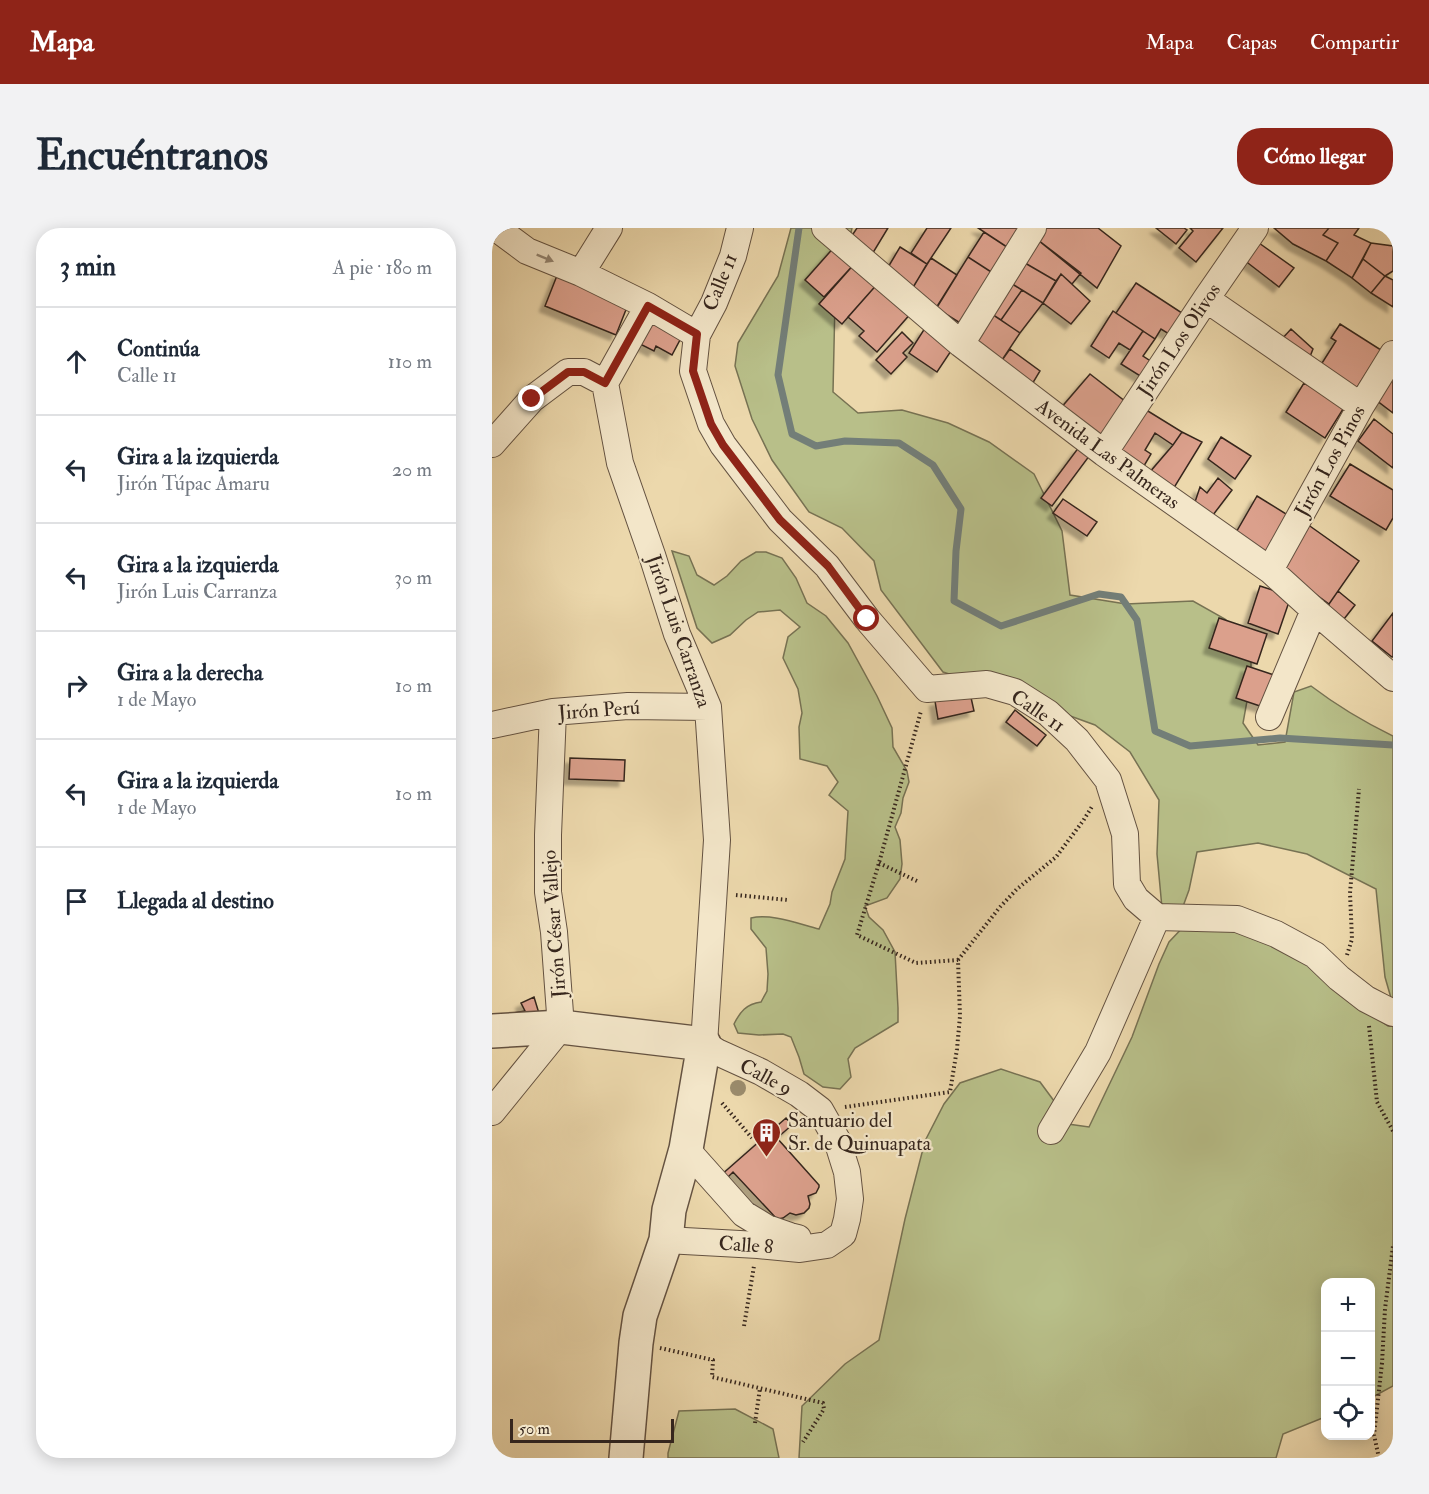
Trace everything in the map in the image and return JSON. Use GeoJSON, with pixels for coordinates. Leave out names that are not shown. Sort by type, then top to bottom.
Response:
{"type":"FeatureCollection","features":[{"type":"Feature","properties":{"kind":"street"},"geometry":{"type":"LineString","coordinates":[[496,228],[527,251],[581,273],[648,306],[697,334]]}},
{"type":"Feature","properties":{"kind":"street"},"geometry":{"type":"LineString","coordinates":[[581,273],[609,228]]}},
{"type":"Feature","properties":{"kind":"street","name":"Calle 11"},"geometry":{"type":"LineString","coordinates":[[740,228],[733,256],[714,303],[697,334],[693,371],[711,424],[723,445],[780,520],[828,566],[867,619],[927,689],[987,684],[1016,692],[1048,713],[1077,740],[1108,780],[1125,834],[1127,884],[1136,899],[1157,917]]}},
{"type":"Feature","properties":{"kind":"street","name":"Avenida Las Palmeras"},"geometry":{"type":"LineString","coordinates":[[825,228],[961,344],[1104,453],[1270,570],[1393,678]]}},
{"type":"Feature","properties":{"kind":"street"},"geometry":{"type":"LineString","coordinates":[[961,344],[1033,228]]}},
{"type":"Feature","properties":{"kind":"street","name":"Jirón Los Olivos"},"geometry":{"type":"LineString","coordinates":[[1104,453],[1256,228]]}},
{"type":"Feature","properties":{"kind":"street"},"geometry":{"type":"LineString","coordinates":[[1206,299],[1361,406]]}},
{"type":"Feature","properties":{"kind":"street"},"geometry":{"type":"LineString","coordinates":[[492,444],[532,399],[568,372],[584,372],[605,383],[648,306]]}},
{"type":"Feature","properties":{"kind":"street","name":"Jirón Los Pinos"},"geometry":{"type":"LineString","coordinates":[[1270,570],[1361,406],[1393,354]]}},
{"type":"Feature","properties":{"kind":"street","name":"Jirón Luis Carranza"},"geometry":{"type":"LineString","coordinates":[[605,383],[620,463],[677,634],[708,707],[717,840],[704,1044]]}},
{"type":"Feature","properties":{"kind":"street"},"geometry":{"type":"LineString","coordinates":[[1269,717],[1314,610]]}},
{"type":"Feature","properties":{"kind":"street","name":"Jirón Perú"},"geometry":{"type":"LineString","coordinates":[[492,725],[552,712],[628,706],[708,707]]}},
{"type":"Feature","properties":{"kind":"street","name":"Jirón César Vallejo"},"geometry":{"type":"LineString","coordinates":[[552,712],[548,892],[554,932],[561,1028]]}},
{"type":"Feature","properties":{"kind":"street"},"geometry":{"type":"LineString","coordinates":[[1051,1131],[1098,1052],[1157,917],[1237,919],[1276,934],[1315,955],[1366,999],[1393,1012]]}},
{"type":"Feature","properties":{"kind":"street"},"geometry":{"type":"LineString","coordinates":[[492,1031],[561,1028],[704,1044],[686,1149],[669,1210],[666,1240],[640,1316],[626,1458]]}},
{"type":"Feature","properties":{"kind":"street"},"geometry":{"type":"LineString","coordinates":[[492,1112],[561,1028]]}},
{"type":"Feature","properties":{"kind":"street","name":"Calle 9"},"geometry":{"type":"LineString","coordinates":[[704,1044],[771,1077],[820,1110],[837,1140],[847,1172],[850,1199],[843,1234],[827,1245]]}},
{"type":"Feature","properties":{"kind":"street"},"geometry":{"type":"LineString","coordinates":[[686,1149],[744,1214],[767,1228],[827,1245]]}},
{"type":"Feature","properties":{"kind":"street","name":"Calle 8"},"geometry":{"type":"LineString","coordinates":[[666,1240],[800,1249],[827,1245]]}},
{"type":"Feature","properties":{"kind":"path"},"geometry":{"type":"LineString","coordinates":[[927,689],[879,863],[856,935],[916,963],[958,960]]}},
{"type":"Feature","properties":{"kind":"path"},"geometry":{"type":"LineString","coordinates":[[820,1110],[950,1092],[959,1027],[958,960],[1011,895],[1056,857],[1108,780]]}},
{"type":"Feature","properties":{"kind":"path"},"geometry":{"type":"LineString","coordinates":[[1339,978],[1352,939],[1350,893],[1359,789]]}},
{"type":"Feature","properties":{"kind":"path"},"geometry":{"type":"LineString","coordinates":[[879,863],[919,882]]}},
{"type":"Feature","properties":{"kind":"path"},"geometry":{"type":"LineString","coordinates":[[714,892],[788,900]]}},
{"type":"Feature","properties":{"kind":"path"},"geometry":{"type":"LineString","coordinates":[[1366,999],[1377,1102],[1393,1131]]}},
{"type":"Feature","properties":{"kind":"path"},"geometry":{"type":"LineString","coordinates":[[721,1100],[752,1138]]}},
{"type":"Feature","properties":{"kind":"path"},"geometry":{"type":"LineString","coordinates":[[744,1326],[758,1245]]}},
{"type":"Feature","properties":{"kind":"path"},"geometry":{"type":"LineString","coordinates":[[1378,1458],[1374,1435],[1393,1246]]}},
{"type":"Feature","properties":{"kind":"path"},"geometry":{"type":"LineString","coordinates":[[636,1343],[713,1360],[712,1377],[823,1403],[824,1409],[803,1442]]}},
{"type":"Feature","properties":{"kind":"path"},"geometry":{"type":"LineString","coordinates":[[755,1423],[760,1388]]}},
{"type":"Feature","properties":{"kind":"green space"},"geometry":{"type":"Polygon","coordinates":[[[791,228],[852,228],[835,301],[833,392],[858,413],[902,410],[948,423],[989,442],[1034,474],[1062,531],[1070,595],[1126,604],[1193,601],[1225,619],[1251,643],[1251,679],[1243,723],[1258,745],[1285,742],[1294,692],[1311,686],[1350,713],[1393,736],[1393,1005],[1385,977],[1376,889],[1307,854],[1258,843],[1197,852],[1189,890],[1178,920],[1162,908],[1157,854],[1159,800],[1130,752],[1095,725],[943,672],[881,590],[874,561],[842,528],[809,512],[772,460],[752,419],[735,366],[738,343],[778,276],[791,228]]]}},
{"type":"Feature","properties":{"kind":"green space"},"geometry":{"type":"Polygon","coordinates":[[[672,551],[689,556],[697,575],[714,585],[727,576],[741,561],[756,552],[766,552],[782,558],[796,578],[807,603],[826,616],[848,643],[892,728],[893,747],[907,771],[909,782],[895,827],[900,840],[902,864],[900,879],[887,898],[865,906],[869,917],[883,930],[895,952],[898,1022],[855,1048],[848,1059],[851,1077],[840,1089],[823,1087],[804,1074],[791,1037],[783,1034],[738,1033],[734,1024],[744,1009],[761,1002],[767,991],[766,948],[751,929],[751,918],[776,918],[819,929],[845,859],[848,811],[829,795],[838,782],[827,766],[800,759],[799,727],[802,713],[798,689],[783,658],[788,637],[800,627],[780,610],[758,612],[730,635],[712,643],[697,628],[672,551]]]}},
{"type":"Feature","properties":{"kind":"green space"},"geometry":{"type":"Polygon","coordinates":[[[1187,923],[1232,925],[1301,959],[1346,996],[1388,1026],[1393,1026],[1393,1386],[1375,1396],[1375,1278],[1321,1278],[1321,1419],[1283,1434],[1276,1458],[799,1458],[802,1406],[845,1364],[879,1340],[905,1219],[925,1141],[944,1104],[960,1083],[1001,1069],[1040,1082],[1068,1124],[1089,1127],[1132,1037],[1169,942],[1187,923]]]}},
{"type":"Feature","properties":{"kind":"green space"},"geometry":{"type":"Polygon","coordinates":[[[735,1409],[773,1429],[779,1458],[668,1458],[679,1411],[735,1409]]]}},
{"type":"Feature","properties":{"kind":"building"},"geometry":{"type":"Polygon","coordinates":[[[857,228],[888,228],[871,256],[849,240],[857,228]]]}},
{"type":"Feature","properties":{"kind":"building"},"geometry":{"type":"Polygon","coordinates":[[[927,228],[951,228],[927,264],[911,253],[927,228]]]}},
{"type":"Feature","properties":{"kind":"building"},"geometry":{"type":"Polygon","coordinates":[[[978,228],[1023,228],[1010,249],[978,228]]]}},
{"type":"Feature","properties":{"kind":"building"},"geometry":{"type":"Polygon","coordinates":[[[1046,228],[1098,228],[1121,246],[1097,288],[1038,240],[1046,228]]]}},
{"type":"Feature","properties":{"kind":"building"},"geometry":{"type":"Polygon","coordinates":[[[1156,228],[1184,228],[1187,230],[1176,244],[1156,228]]]}},
{"type":"Feature","properties":{"kind":"building"},"geometry":{"type":"Polygon","coordinates":[[[1190,228],[1223,228],[1196,262],[1179,248],[1193,231],[1190,228]]]}},
{"type":"Feature","properties":{"kind":"building"},"geometry":{"type":"Polygon","coordinates":[[[1274,228],[1329,228],[1323,235],[1338,243],[1326,261],[1293,244],[1274,228]]]}},
{"type":"Feature","properties":{"kind":"building"},"geometry":{"type":"Polygon","coordinates":[[[1329,228],[1359,228],[1354,235],[1371,243],[1352,278],[1326,261],[1338,243],[1323,235],[1329,228]]]}},
{"type":"Feature","properties":{"kind":"building"},"geometry":{"type":"Polygon","coordinates":[[[984,232],[1010,249],[994,274],[968,257],[984,232]]]}},
{"type":"Feature","properties":{"kind":"building"},"geometry":{"type":"Polygon","coordinates":[[[1038,240],[1081,273],[1072,284],[1061,274],[1056,281],[1025,263],[1038,240]]]}},
{"type":"Feature","properties":{"kind":"building"},"geometry":{"type":"Polygon","coordinates":[[[1259,243],[1294,268],[1279,287],[1244,260],[1259,243]]]}},
{"type":"Feature","properties":{"kind":"building"},"geometry":{"type":"Polygon","coordinates":[[[1371,243],[1393,246],[1393,271],[1385,276],[1363,259],[1371,243]]]}},
{"type":"Feature","properties":{"kind":"building"},"geometry":{"type":"Polygon","coordinates":[[[836,245],[856,262],[824,297],[805,280],[836,245]]]}},
{"type":"Feature","properties":{"kind":"building"},"geometry":{"type":"Polygon","coordinates":[[[900,247],[927,264],[911,291],[884,274],[900,247]]]}},
{"type":"Feature","properties":{"kind":"building"},"geometry":{"type":"Polygon","coordinates":[[[968,257],[996,275],[965,326],[936,308],[968,257]]]}},
{"type":"Feature","properties":{"kind":"building"},"geometry":{"type":"Polygon","coordinates":[[[931,258],[957,275],[936,309],[910,292],[931,258]]]}},
{"type":"Feature","properties":{"kind":"building"},"geometry":{"type":"Polygon","coordinates":[[[1363,259],[1385,276],[1371,293],[1352,278],[1363,259]]]}},
{"type":"Feature","properties":{"kind":"building"},"geometry":{"type":"Polygon","coordinates":[[[856,262],[879,282],[842,324],[819,304],[856,262]]]}},
{"type":"Feature","properties":{"kind":"building"},"geometry":{"type":"Polygon","coordinates":[[[1025,263],[1056,281],[1043,303],[1009,282],[1025,263]]]}},
{"type":"Feature","properties":{"kind":"building"},"geometry":{"type":"Polygon","coordinates":[[[558,273],[629,302],[616,335],[545,306],[558,273]]]}},
{"type":"Feature","properties":{"kind":"building"},"geometry":{"type":"Polygon","coordinates":[[[1061,274],[1090,301],[1071,324],[1043,303],[1061,274]]]}},
{"type":"Feature","properties":{"kind":"building"},"geometry":{"type":"Polygon","coordinates":[[[1385,276],[1393,280],[1393,307],[1371,293],[1385,276]]]}},
{"type":"Feature","properties":{"kind":"building"},"geometry":{"type":"Polygon","coordinates":[[[879,282],[912,312],[877,352],[859,336],[864,331],[848,317],[879,282]]]}},
{"type":"Feature","properties":{"kind":"building"},"geometry":{"type":"Polygon","coordinates":[[[1009,282],[1022,290],[1001,320],[990,313],[1009,282]]]}},
{"type":"Feature","properties":{"kind":"building"},"geometry":{"type":"Polygon","coordinates":[[[1136,283],[1182,313],[1169,334],[1161,329],[1155,339],[1116,313],[1136,283]]]}},
{"type":"Feature","properties":{"kind":"building"},"geometry":{"type":"Polygon","coordinates":[[[1022,290],[1043,303],[1020,333],[1001,320],[1022,290]]]}},
{"type":"Feature","properties":{"kind":"building"},"geometry":{"type":"Polygon","coordinates":[[[1113,311],[1143,331],[1130,350],[1119,343],[1109,358],[1091,346],[1113,311]]]}},
{"type":"Feature","properties":{"kind":"building"},"geometry":{"type":"Polygon","coordinates":[[[990,313],[1020,333],[1000,363],[973,344],[990,313]]]}},
{"type":"Feature","properties":{"kind":"building"},"geometry":{"type":"Polygon","coordinates":[[[645,319],[681,338],[672,355],[656,346],[654,351],[634,341],[645,319]]]}},
{"type":"Feature","properties":{"kind":"building"},"geometry":{"type":"Polygon","coordinates":[[[1340,324],[1381,350],[1353,394],[1317,371],[1336,341],[1331,338],[1340,324]]]}},
{"type":"Feature","properties":{"kind":"building"},"geometry":{"type":"Polygon","coordinates":[[[925,328],[953,348],[937,372],[909,353],[925,328]]]}},
{"type":"Feature","properties":{"kind":"building"},"geometry":{"type":"Polygon","coordinates":[[[1291,329],[1313,349],[1309,359],[1281,340],[1291,329]]]}},
{"type":"Feature","properties":{"kind":"building"},"geometry":{"type":"Polygon","coordinates":[[[1143,331],[1155,339],[1143,356],[1155,364],[1145,379],[1121,364],[1143,331]]]}},
{"type":"Feature","properties":{"kind":"building"},"geometry":{"type":"Polygon","coordinates":[[[902,332],[913,343],[903,353],[907,357],[891,374],[876,360],[902,332]]]}},
{"type":"Feature","properties":{"kind":"building"},"geometry":{"type":"Polygon","coordinates":[[[1010,349],[1040,371],[1031,386],[1000,363],[1010,349]]]}},
{"type":"Feature","properties":{"kind":"building"},"geometry":{"type":"Polygon","coordinates":[[[1090,374],[1126,402],[1102,440],[1060,409],[1090,374]]]}},
{"type":"Feature","properties":{"kind":"building"},"geometry":{"type":"Polygon","coordinates":[[[1393,375],[1393,413],[1376,400],[1393,375]]]}},
{"type":"Feature","properties":{"kind":"building"},"geometry":{"type":"Polygon","coordinates":[[[1304,383],[1345,406],[1325,438],[1286,412],[1304,383]]]}},
{"type":"Feature","properties":{"kind":"building"},"geometry":{"type":"Polygon","coordinates":[[[1143,408],[1182,432],[1173,445],[1155,433],[1145,450],[1151,454],[1141,471],[1115,455],[1143,408]]]}},
{"type":"Feature","properties":{"kind":"building"},"geometry":{"type":"Polygon","coordinates":[[[1374,419],[1393,434],[1393,468],[1358,441],[1374,419]]]}},
{"type":"Feature","properties":{"kind":"building"},"geometry":{"type":"Polygon","coordinates":[[[1182,432],[1202,442],[1172,491],[1149,473],[1182,432]]]}},
{"type":"Feature","properties":{"kind":"building"},"geometry":{"type":"Polygon","coordinates":[[[1221,437],[1251,456],[1235,479],[1208,459],[1221,437]]]}},
{"type":"Feature","properties":{"kind":"building"},"geometry":{"type":"Polygon","coordinates":[[[1079,447],[1090,455],[1052,506],[1041,498],[1079,447]]]}},
{"type":"Feature","properties":{"kind":"building"},"geometry":{"type":"Polygon","coordinates":[[[1350,464],[1393,490],[1393,518],[1386,530],[1330,496],[1350,464]]]}},
{"type":"Feature","properties":{"kind":"building"},"geometry":{"type":"Polygon","coordinates":[[[1218,478],[1232,490],[1213,515],[1195,502],[1200,487],[1207,493],[1218,478]]]}},
{"type":"Feature","properties":{"kind":"building"},"geometry":{"type":"Polygon","coordinates":[[[1257,496],[1291,517],[1268,556],[1234,536],[1257,496]]]}},
{"type":"Feature","properties":{"kind":"building"},"geometry":{"type":"Polygon","coordinates":[[[1063,499],[1097,522],[1087,536],[1053,513],[1063,499]]]}},
{"type":"Feature","properties":{"kind":"building"},"geometry":{"type":"Polygon","coordinates":[[[1307,524],[1359,561],[1329,604],[1277,566],[1307,524]]]}},
{"type":"Feature","properties":{"kind":"building"},"geometry":{"type":"Polygon","coordinates":[[[1260,586],[1291,596],[1278,634],[1248,623],[1260,586]]]}},
{"type":"Feature","properties":{"kind":"building"},"geometry":{"type":"Polygon","coordinates":[[[1338,591],[1355,605],[1344,619],[1329,609],[1329,604],[1338,591]]]}},
{"type":"Feature","properties":{"kind":"building"},"geometry":{"type":"Polygon","coordinates":[[[1393,613],[1393,657],[1392,657],[1372,641],[1393,613]]]}},
{"type":"Feature","properties":{"kind":"building"},"geometry":{"type":"Polygon","coordinates":[[[1219,618],[1267,634],[1257,664],[1209,648],[1219,618]]]}},
{"type":"Feature","properties":{"kind":"building"},"geometry":{"type":"Polygon","coordinates":[[[1247,666],[1274,675],[1263,707],[1236,698],[1247,666]]]}},
{"type":"Feature","properties":{"kind":"building"},"geometry":{"type":"Polygon","coordinates":[[[970,693],[974,711],[938,719],[935,701],[970,693]]]}},
{"type":"Feature","properties":{"kind":"building"},"geometry":{"type":"Polygon","coordinates":[[[1015,710],[1046,735],[1037,746],[1006,722],[1015,710]]]}},
{"type":"Feature","properties":{"kind":"building"},"geometry":{"type":"Polygon","coordinates":[[[570,758],[625,760],[624,781],[569,779],[570,758]]]}},
{"type":"Feature","properties":{"kind":"building"},"geometry":{"type":"Polygon","coordinates":[[[534,997],[541,1020],[508,1014],[525,1011],[521,1003],[534,997]]]}},
{"type":"Feature","properties":{"kind":"building","name":"Santuario del Sr. de Quinuapata"},"geometry":{"type":"Polygon","coordinates":[[[786,1118],[792,1125],[777,1138],[819,1187],[816,1193],[808,1196],[810,1204],[804,1213],[796,1215],[790,1213],[778,1219],[733,1172],[724,1181],[720,1176],[786,1118]]]}},
{"type":"Feature","properties":{"kind":"waterway"},"geometry":{"type":"LineString","coordinates":[[799,228],[778,375],[792,434],[816,446],[845,441],[899,443],[933,465],[961,509],[954,601],[1001,626],[1099,594],[1121,597],[1137,620],[1155,731],[1190,746],[1280,738],[1393,745]]}},
{"type":"Feature","properties":{"kind":"place","name":"Santuario del Sr. de Quinuapata"},"geometry":{"type":"Point","coordinates":[767,1158]}},
{"type":"Feature","properties":{"kind":"route"},"geometry":{"type":"LineString","coordinates":[[532,399],[568,372],[584,372],[605,383],[648,306],[697,334],[693,371],[711,424],[723,445],[780,520],[828,566],[867,619]]}}]}
